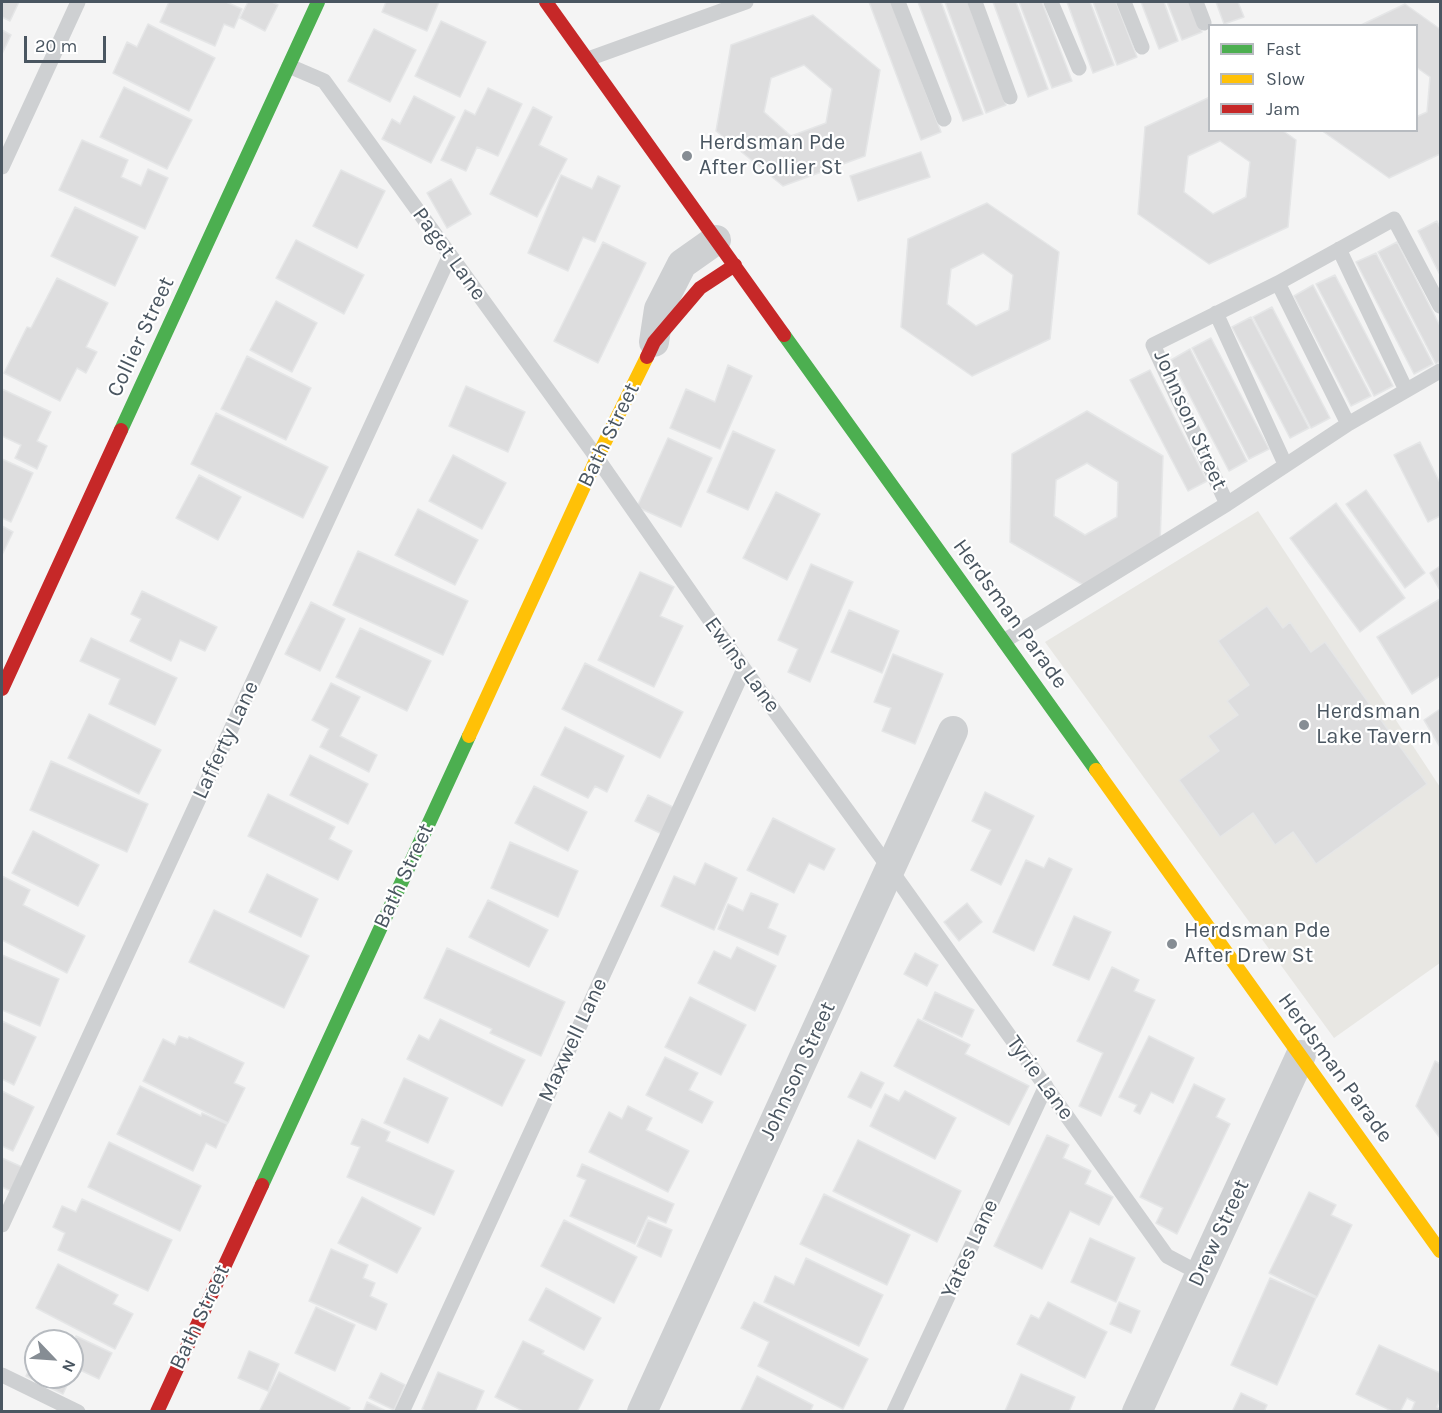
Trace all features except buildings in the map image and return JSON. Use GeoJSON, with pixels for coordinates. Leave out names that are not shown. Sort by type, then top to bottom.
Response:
{"type":"FeatureCollection","features":[{"type":"Feature","properties":{"kind":"street","name":"Collier Street"},"geometry":{"type":"LineString","coordinates":[[2,689],[318,2]]}},
{"type":"Feature","properties":{"kind":"street","name":"Herdsman Parade"},"geometry":{"type":"LineString","coordinates":[[546,2],[1440,1251]]}},
{"type":"Feature","properties":{"kind":"street","name":"Bath Street"},"geometry":{"type":"LineString","coordinates":[[654,342],[659,309],[682,264],[716,240]]}},
{"type":"Feature","properties":{"kind":"street","name":"Bath Street"},"geometry":{"type":"LineString","coordinates":[[157,1412],[597,458],[654,342],[700,288],[735,266]]}},
{"type":"Feature","properties":{"kind":"street","name":"Johnson Street"},"geometry":{"type":"LineString","coordinates":[[642,1412],[953,730]]}},
{"type":"Feature","properties":{"kind":"street","name":"Drew Street"},"geometry":{"type":"LineString","coordinates":[[1137,1412],[1300,1055]]}},
{"type":"Feature","properties":{"kind":"lane"},"geometry":{"type":"LineString","coordinates":[[2,167],[78,2]]}},
{"type":"Feature","properties":{"kind":"lane"},"geometry":{"type":"LineString","coordinates":[[588,58],[746,2]]}},
{"type":"Feature","properties":{"kind":"lane"},"geometry":{"type":"LineString","coordinates":[[898,2],[944,120]]}},
{"type":"Feature","properties":{"kind":"lane"},"geometry":{"type":"LineString","coordinates":[[975,2],[1010,97]]}},
{"type":"Feature","properties":{"kind":"lane"},"geometry":{"type":"LineString","coordinates":[[1051,2],[1079,68]]}},
{"type":"Feature","properties":{"kind":"lane"},"geometry":{"type":"LineString","coordinates":[[1124,2],[1142,47]]}},
{"type":"Feature","properties":{"kind":"lane"},"geometry":{"type":"LineString","coordinates":[[1196,2],[1204,23]]}},
{"type":"Feature","properties":{"kind":"lane","name":"Paget Lane"},"geometry":{"type":"LineString","coordinates":[[289,66],[324,81],[597,458]]}},
{"type":"Feature","properties":{"kind":"lane","name":"Johnson Street"},"geometry":{"type":"LineString","coordinates":[[1227,504],[1153,345],[1278,283],[1394,219],[1440,306]]}},
{"type":"Feature","properties":{"kind":"lane"},"geometry":{"type":"LineString","coordinates":[[1339,249],[1406,390]]}},
{"type":"Feature","properties":{"kind":"lane","name":"Lafferty Lane"},"geometry":{"type":"LineString","coordinates":[[2,1225],[450,255]]}},
{"type":"Feature","properties":{"kind":"lane"},"geometry":{"type":"LineString","coordinates":[[1278,283],[1348,424]]}},
{"type":"Feature","properties":{"kind":"lane"},"geometry":{"type":"LineString","coordinates":[[1216,313],[1285,464]]}},
{"type":"Feature","properties":{"kind":"lane","name":"Johnson Street"},"geometry":{"type":"LineString","coordinates":[[1004,641],[1227,504],[1348,424],[1440,371]]}},
{"type":"Feature","properties":{"kind":"lane","name":"Ewins Lane"},"geometry":{"type":"LineString","coordinates":[[597,458],[744,669],[890,869]]}},
{"type":"Feature","properties":{"kind":"lane","name":"Maxwell Lane"},"geometry":{"type":"LineString","coordinates":[[402,1412],[744,669]]}},
{"type":"Feature","properties":{"kind":"lane","name":"Tyrie Lane"},"geometry":{"type":"LineString","coordinates":[[890,869],[1167,1256],[1201,1274]]}},
{"type":"Feature","properties":{"kind":"lane","name":"Yates Lane"},"geometry":{"type":"LineString","coordinates":[[894,1412],[1046,1086]]}},
{"type":"Feature","properties":{"kind":"lane"},"geometry":{"type":"LineString","coordinates":[[2,1375],[78,1412]]}},
{"type":"Feature","properties":{"kind":"shaded area"},"geometry":{"type":"Polygon","coordinates":[[[1258,511],[1440,787],[1440,963],[1334,1038],[1045,642],[1258,511]]]}},
{"type":"Feature","properties":{"kind":"traffic: fast"},"geometry":{"type":"LineString","coordinates":[[121,430],[318,2]]}},
{"type":"Feature","properties":{"kind":"traffic: fast"},"geometry":{"type":"LineString","coordinates":[[784,335],[1096,770]]}},
{"type":"Feature","properties":{"kind":"traffic: fast"},"geometry":{"type":"LineString","coordinates":[[262,1185],[469,736]]}},
{"type":"Feature","properties":{"kind":"traffic: slow"},"geometry":{"type":"LineString","coordinates":[[469,736],[597,458],[647,357]]}},
{"type":"Feature","properties":{"kind":"traffic: slow"},"geometry":{"type":"LineString","coordinates":[[1096,770],[1440,1251]]}},
{"type":"Feature","properties":{"kind":"traffic: jam"},"geometry":{"type":"LineString","coordinates":[[546,2],[784,335]]}},
{"type":"Feature","properties":{"kind":"traffic: jam"},"geometry":{"type":"LineString","coordinates":[[647,357],[654,342],[700,288],[735,265]]}},
{"type":"Feature","properties":{"kind":"traffic: jam"},"geometry":{"type":"LineString","coordinates":[[2,689],[121,430]]}},
{"type":"Feature","properties":{"kind":"traffic: jam"},"geometry":{"type":"LineString","coordinates":[[157,1412],[262,1185]]}},
{"type":"Feature","properties":{"kind":"place","name":"Herdsman Pde After Collier St"},"geometry":{"type":"Point","coordinates":[687,156]}},
{"type":"Feature","properties":{"kind":"place","name":"Herdsman Lake Tavern"},"geometry":{"type":"Point","coordinates":[1304,725]}},
{"type":"Feature","properties":{"kind":"place","name":"Herdsman Pde After Drew St"},"geometry":{"type":"Point","coordinates":[1172,944]}}]}
